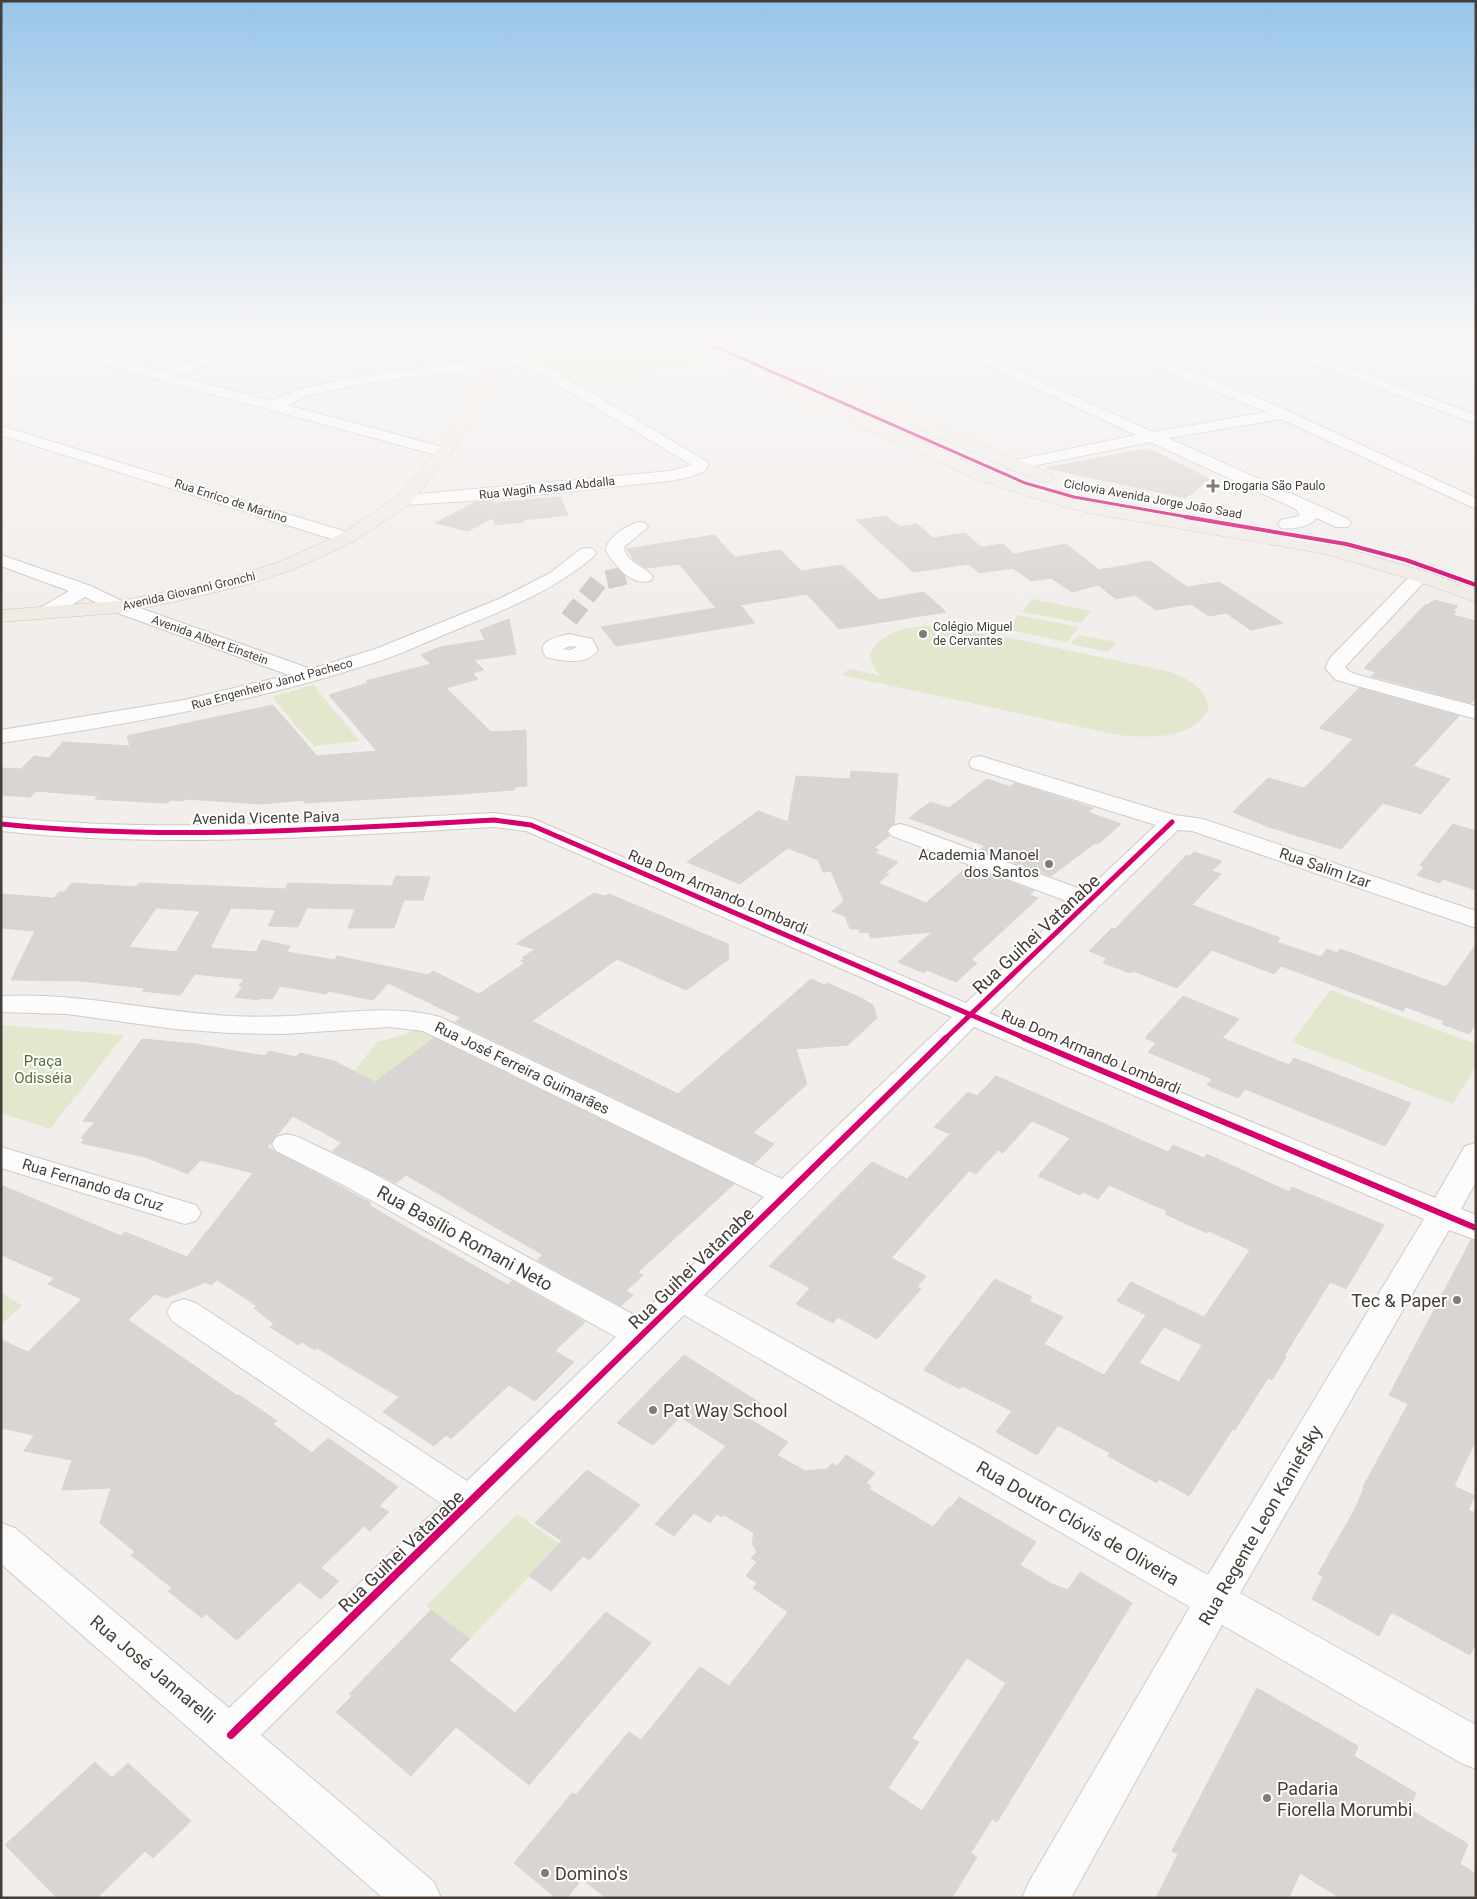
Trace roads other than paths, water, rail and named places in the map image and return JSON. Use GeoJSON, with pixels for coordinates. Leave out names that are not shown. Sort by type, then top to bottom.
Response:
{"type":"FeatureCollection","features":[{"type":"Feature","properties":{"kind":"main road","name":"Avenida Giovanni Gronchi"},"geometry":{"type":"LineString","coordinates":[[1,616],[119,607],[239,581],[288,565],[347,538],[404,500],[444,452],[459,429]]}},
{"type":"Feature","properties":{"kind":"main road"},"geometry":{"type":"LineString","coordinates":[[880,429],[982,475],[1046,496],[1115,513],[1328,549],[1420,576],[1476,596]]}},
{"type":"Feature","properties":{"kind":"main road"},"geometry":{"type":"LineString","coordinates":[[928,429],[1051,480],[1129,500],[1287,524],[1362,538],[1476,576]]}},
{"type":"Feature","properties":{"kind":"street"},"geometry":{"type":"LineString","coordinates":[[357,429],[444,452]]}},
{"type":"Feature","properties":{"kind":"street","name":"Rua Wagih Assad Abdalla"},"geometry":{"type":"LineString","coordinates":[[404,500],[485,495],[670,476],[684,474],[700,468],[700,463],[643,429]]}},
{"type":"Feature","properties":{"kind":"street"},"geometry":{"type":"LineString","coordinates":[[1132,429],[1342,523]]}},
{"type":"Feature","properties":{"kind":"street"},"geometry":{"type":"LineString","coordinates":[[1012,465],[1198,429]]}},
{"type":"Feature","properties":{"kind":"street"},"geometry":{"type":"LineString","coordinates":[[1314,429],[1476,504]]}},
{"type":"Feature","properties":{"kind":"street","name":"Rua Enrico de Martino"},"geometry":{"type":"LineString","coordinates":[[1,430],[347,538]]}},
{"type":"Feature","properties":{"kind":"street"},"geometry":{"type":"LineString","coordinates":[[1287,524],[1303,521],[1309,517],[1303,506]]}},
{"type":"Feature","properties":{"kind":"street"},"geometry":{"type":"LineString","coordinates":[[639,527],[615,545],[614,551],[629,569],[644,577]]}},
{"type":"Feature","properties":{"kind":"street","name":"Rua Engenheiro Janot Pacheco"},"geometry":{"type":"LineString","coordinates":[[1,738],[188,707],[310,676],[366,659],[504,605],[567,572],[588,553]]}},
{"type":"Feature","properties":{"kind":"street","name":"Avenida Albert Einstein"},"geometry":{"type":"LineString","coordinates":[[1,560],[84,590],[119,607],[310,676]]}},
{"type":"Feature","properties":{"kind":"street"},"geometry":{"type":"LineString","coordinates":[[1420,576],[1337,662],[1335,668],[1343,676],[1476,713]]}},
{"type":"Feature","properties":{"kind":"street"},"geometry":{"type":"LineString","coordinates":[[45,613],[84,590]]}},
{"type":"Feature","properties":{"kind":"street","name":"Rua Salim Izar"},"geometry":{"type":"LineString","coordinates":[[980,763],[1172,822],[1195,824],[1476,920]]}},
{"type":"Feature","properties":{"kind":"street","name":"Avenida Vicente Paiva"},"geometry":{"type":"LineString","coordinates":[[1,824],[68,830],[245,833],[494,820],[531,825]]}},
{"type":"Feature","properties":{"kind":"street","name":"Rua Guihei Vatanabe"},"geometry":{"type":"LineString","coordinates":[[231,1735],[970,1015],[1172,822]]}},
{"type":"Feature","properties":{"kind":"street","name":"Avenida Vicente Paiva"},"geometry":{"type":"LineString","coordinates":[[1,842],[83,847],[316,845],[420,838],[531,825]]}},
{"type":"Feature","properties":{"kind":"street","name":"Rua Dom Armando Lombardi"},"geometry":{"type":"LineString","coordinates":[[531,825],[970,1015],[1476,1228]]}},
{"type":"Feature","properties":{"kind":"street"},"geometry":{"type":"LineString","coordinates":[[900,831],[1090,902]]}},
{"type":"Feature","properties":{"kind":"street","name":"Rua José Ferreira Guimarães"},"geometry":{"type":"LineString","coordinates":[[1,1004],[70,1004],[175,1020],[263,1026],[412,1019],[430,1024],[786,1194]]}},
{"type":"Feature","properties":{"kind":"street","name":"Rua Basílio Romani Neto"},"geometry":{"type":"LineString","coordinates":[[287,1144],[358,1179],[641,1335]]}},
{"type":"Feature","properties":{"kind":"street","name":"Rua Regente Leon Kaniefsky"},"geometry":{"type":"LineString","coordinates":[[1045,1898],[1215,1600],[1476,1153]]}},
{"type":"Feature","properties":{"kind":"street","name":"Rua Fernando da Cruz"},"geometry":{"type":"LineString","coordinates":[[1,1157],[185,1213]]}},
{"type":"Feature","properties":{"kind":"street","name":"Rua Doutor Clóvis de Oliveira"},"geometry":{"type":"LineString","coordinates":[[680,1297],[1476,1748]]}},
{"type":"Feature","properties":{"kind":"street"},"geometry":{"type":"LineString","coordinates":[[184,1312],[470,1503]]}},
{"type":"Feature","properties":{"kind":"street","name":"Rua José Jannarelli"},"geometry":{"type":"LineString","coordinates":[[1,1540],[231,1735],[418,1898]]}},
{"type":"Feature","properties":{"kind":"tunnel"},"geometry":{"type":"LineString","coordinates":[[569,619],[598,582],[635,573]]}},
{"type":"Feature","properties":{"kind":"place","name":"Drogaria São Paulo"},"geometry":{"type":"Point","coordinates":[1213,486]}},
{"type":"Feature","properties":{"kind":"place","name":"Colégio Miguel de Cervantes"},"geometry":{"type":"Point","coordinates":[923,634]}},
{"type":"Feature","properties":{"kind":"place","name":"Academia Manoel dos Santos"},"geometry":{"type":"Point","coordinates":[1049,864]}},
{"type":"Feature","properties":{"kind":"place","name":"Tec & Paper"},"geometry":{"type":"Point","coordinates":[1457,1300]}},
{"type":"Feature","properties":{"kind":"place","name":"Pat Way School"},"geometry":{"type":"Point","coordinates":[653,1410]}},
{"type":"Feature","properties":{"kind":"place","name":"Padaria Fiorella Morumbi"},"geometry":{"type":"Point","coordinates":[1267,1798]}},
{"type":"Feature","properties":{"kind":"place","name":"Domino's"},"geometry":{"type":"Point","coordinates":[545,1873]}},
{"type":"Feature","properties":{"kind":"park label","name":"Praça Odisséia"},"geometry":{"type":"Point","coordinates":[43,1070]}}]}
